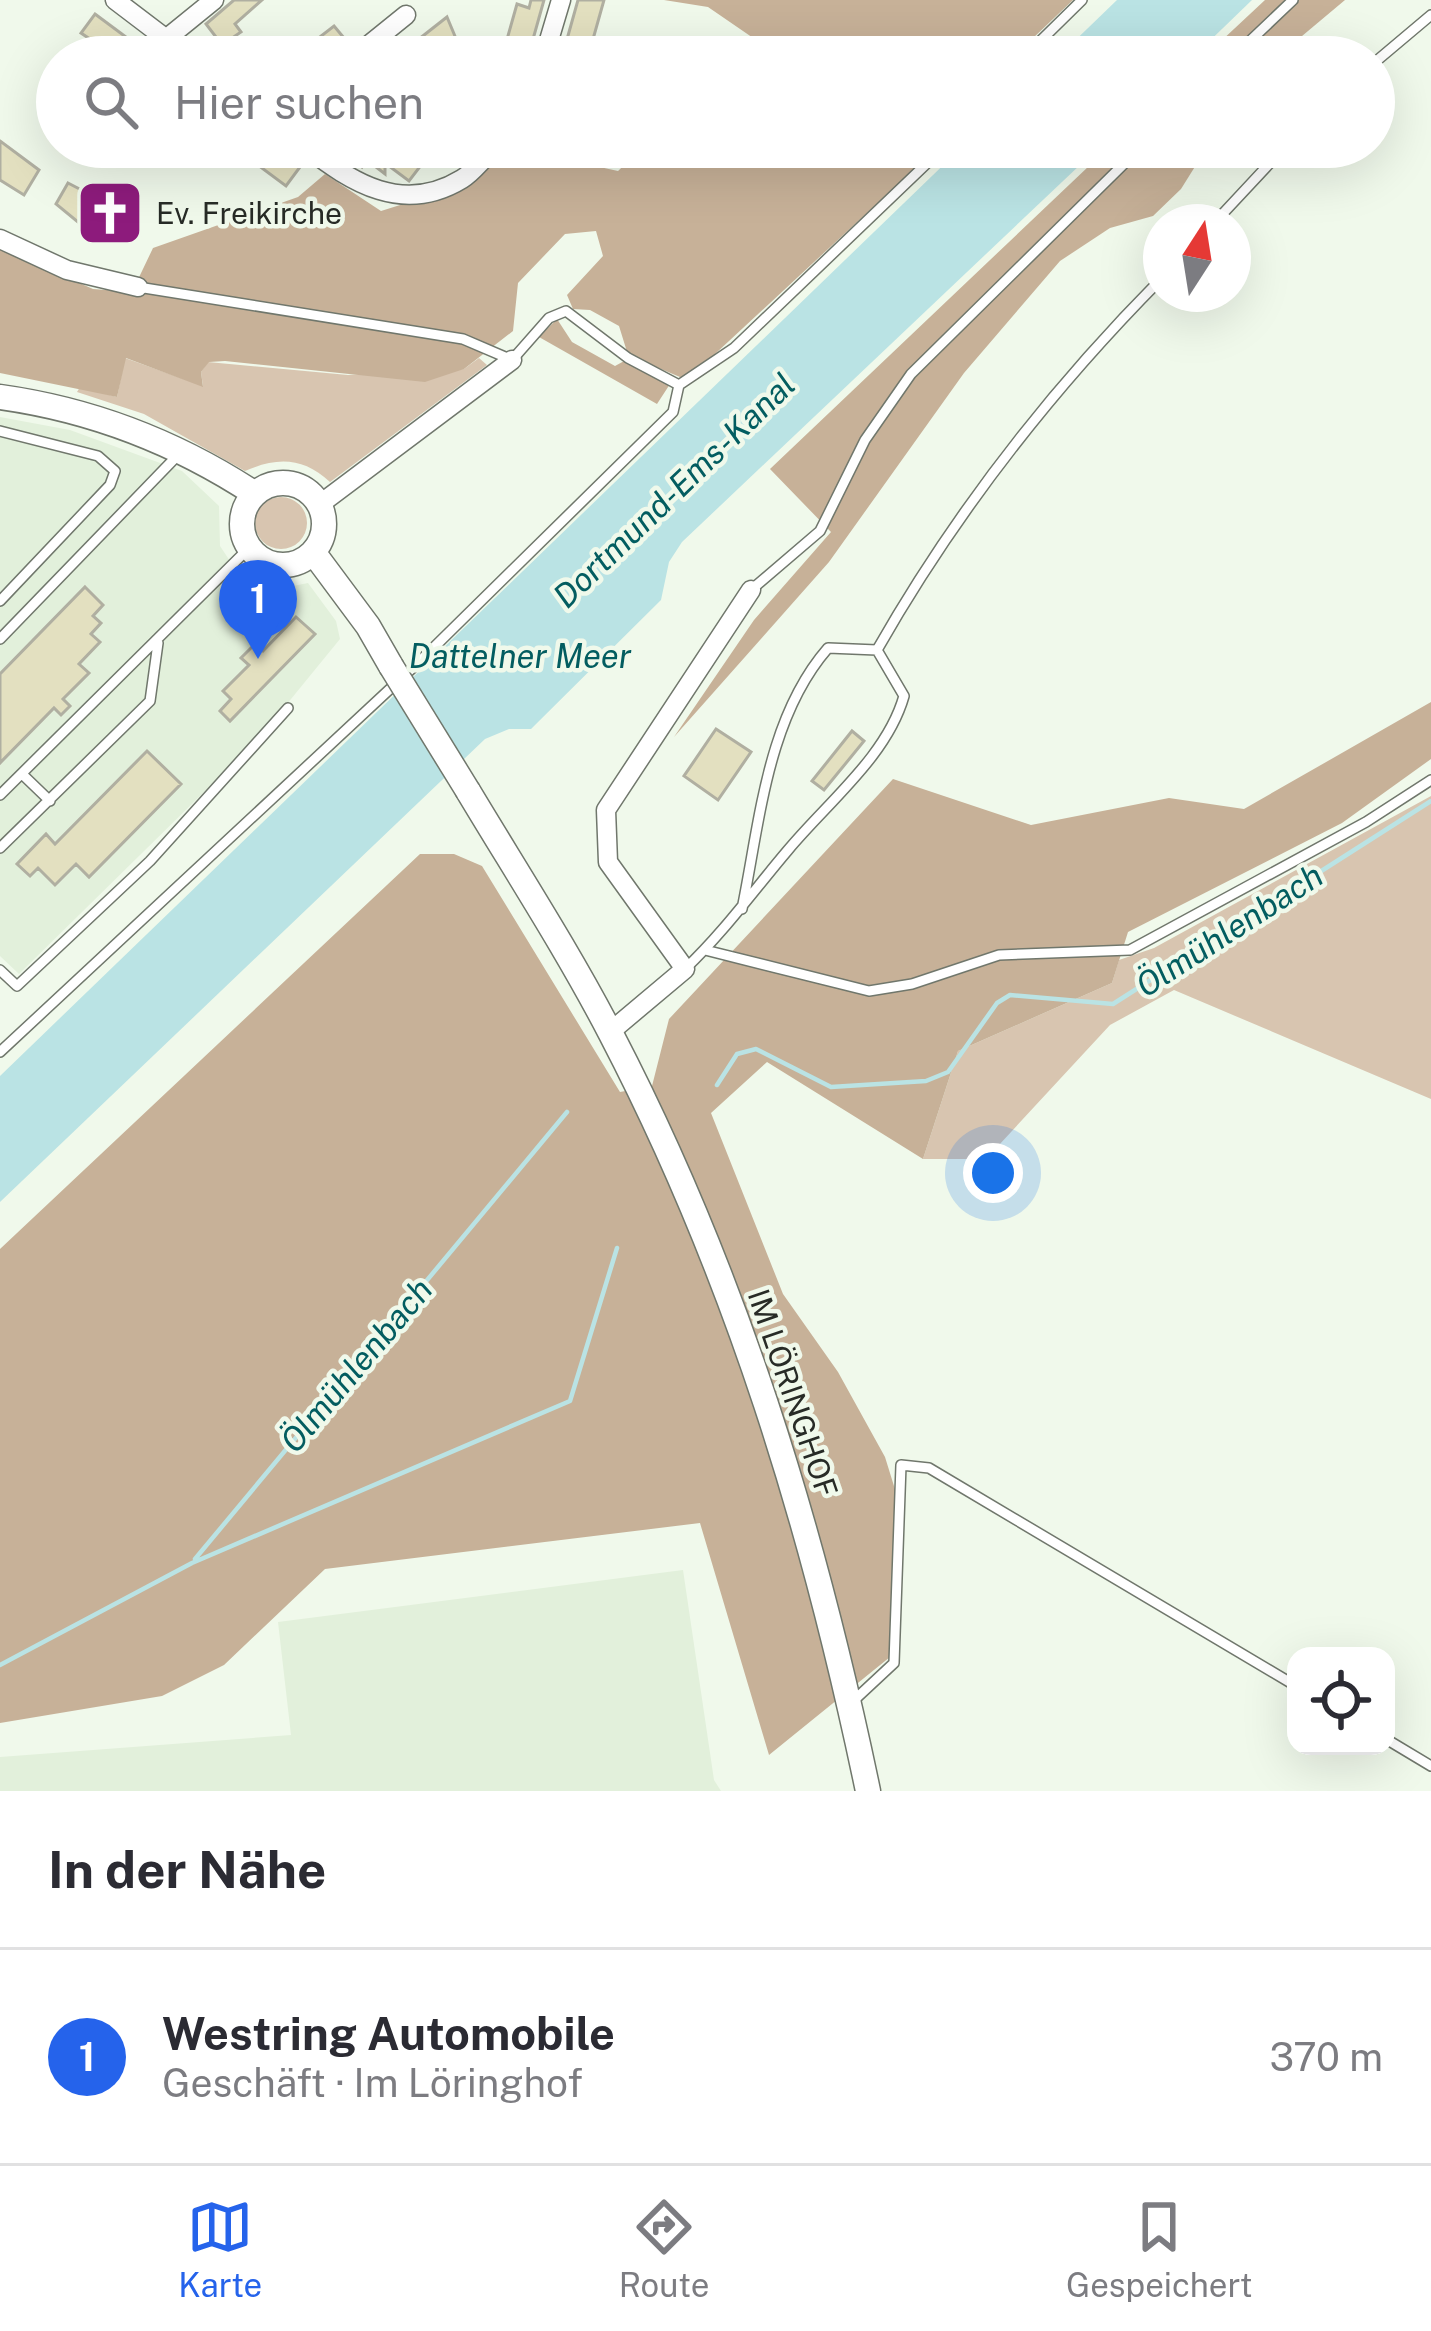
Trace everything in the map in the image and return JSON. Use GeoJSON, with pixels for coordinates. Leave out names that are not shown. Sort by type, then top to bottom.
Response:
{"type":"FeatureCollection","features":[{"type":"Feature","properties":{"kind":"street"},"geometry":{"type":"LineString","coordinates":[[115,0],[162,36]]}},
{"type":"Feature","properties":{"kind":"street"},"geometry":{"type":"LineString","coordinates":[[170,36],[214,0]]}},
{"type":"Feature","properties":{"kind":"street"},"geometry":{"type":"LineString","coordinates":[[550,36],[561,0]]}},
{"type":"Feature","properties":{"kind":"street"},"geometry":{"type":"LineString","coordinates":[[380,36],[406,15]]}},
{"type":"Feature","properties":{"kind":"street"},"geometry":{"type":"LineString","coordinates":[[333,168],[355,185],[385,193],[440,188],[474,168]]}},
{"type":"Feature","properties":{"kind":"street"},"geometry":{"type":"LineString","coordinates":[[0,238],[67,270],[138,287]]}},
{"type":"Feature","properties":{"kind":"street"},"geometry":{"type":"LineString","coordinates":[[319,506],[512,360]]}},
{"type":"Feature","properties":{"kind":"street"},"geometry":{"type":"LineString","coordinates":[[0,397],[79,412],[194,454],[250,501]]}},
{"type":"Feature","properties":{"kind":"street"},"geometry":{"type":"LineString","coordinates":[[148,436],[250,501]]}},
{"type":"Feature","properties":{"kind":"street"},"geometry":{"type":"LineString","coordinates":[[283,483],[297,486],[319,506],[323,530],[313,552],[287,565],[260,558],[249,548],[242,522],[250,501],[283,483]]}},
{"type":"Feature","properties":{"kind":"street","name":"IM LÖRINGHOF"},"geometry":{"type":"LineString","coordinates":[[313,552],[368,626],[610,1032],[746,1337],[804,1516],[868,1791]]}},
{"type":"Feature","properties":{"kind":"street"},"geometry":{"type":"LineString","coordinates":[[610,1032],[685,969],[608,862],[606,810],[751,590]]}},
{"type":"Feature","properties":{"kind":"lane"},"geometry":{"type":"LineString","coordinates":[[1045,36],[1082,0]]}},
{"type":"Feature","properties":{"kind":"lane"},"geometry":{"type":"LineString","coordinates":[[1254,36],[1293,0]]}},
{"type":"Feature","properties":{"kind":"lane"},"geometry":{"type":"LineString","coordinates":[[1395,45],[1431,15]]}},
{"type":"Feature","properties":{"kind":"lane"},"geometry":{"type":"LineString","coordinates":[[0,1052],[488,595],[673,412],[679,385],[734,348],[922,168]]}},
{"type":"Feature","properties":{"kind":"lane"},"geometry":{"type":"LineString","coordinates":[[751,590],[820,531],[865,440],[910,374],[1120,168]]}},
{"type":"Feature","properties":{"kind":"lane"},"geometry":{"type":"LineString","coordinates":[[1232,204],[1265,168]]}},
{"type":"Feature","properties":{"kind":"lane"},"geometry":{"type":"LineString","coordinates":[[138,287],[463,340],[489,346],[512,360],[549,318],[566,311],[628,358],[679,385]]}},
{"type":"Feature","properties":{"kind":"lane"},"geometry":{"type":"LineString","coordinates":[[877,650],[913,586],[1020,431],[1143,298]]}},
{"type":"Feature","properties":{"kind":"lane"},"geometry":{"type":"LineString","coordinates":[[0,431],[98,456],[110,463],[115,476],[0,601]]}},
{"type":"Feature","properties":{"kind":"lane"},"geometry":{"type":"LineString","coordinates":[[0,639],[177,456]]}},
{"type":"Feature","properties":{"kind":"lane"},"geometry":{"type":"LineString","coordinates":[[0,795],[249,548]]}},
{"type":"Feature","properties":{"kind":"lane"},"geometry":{"type":"LineString","coordinates":[[0,848],[150,701],[158,643]]}},
{"type":"Feature","properties":{"kind":"lane"},"geometry":{"type":"LineString","coordinates":[[742,909],[771,766],[805,674],[828,647],[877,650]]}},
{"type":"Feature","properties":{"kind":"lane"},"geometry":{"type":"LineString","coordinates":[[685,969],[742,909],[896,726],[904,696],[877,650]]}},
{"type":"Feature","properties":{"kind":"lane"},"geometry":{"type":"LineString","coordinates":[[0,970],[17,986],[149,861],[288,708]]}},
{"type":"Feature","properties":{"kind":"lane"},"geometry":{"type":"LineString","coordinates":[[22,774],[50,801]]}},
{"type":"Feature","properties":{"kind":"lane"},"geometry":{"type":"LineString","coordinates":[[705,950],[869,991],[912,984],[999,955],[1089,956],[1130,950],[1366,822],[1431,780]]}},
{"type":"Feature","properties":{"kind":"lane"},"geometry":{"type":"LineString","coordinates":[[850,1704],[894,1663],[902,1465],[929,1468],[1287,1681]]}},
{"type":"Feature","properties":{"kind":"lane"},"geometry":{"type":"LineString","coordinates":[[1395,1744],[1431,1766]]}},
{"type":"Feature","properties":{"kind":"shaded area"},"geometry":{"type":"Polygon","coordinates":[[[664,0],[1073,0],[1035,36],[750,36],[708,7],[664,0]]]}},
{"type":"Feature","properties":{"kind":"shaded area"},"geometry":{"type":"Polygon","coordinates":[[[1265,0],[1345,0],[1302,36],[1226,36],[1265,0]]]}},
{"type":"Feature","properties":{"kind":"shaded area"},"geometry":{"type":"Polygon","coordinates":[[[489,168],[915,168],[687,380],[628,355],[619,326],[590,310],[573,309],[567,295],[603,256],[596,231],[565,234],[518,283],[513,331],[464,369],[425,382],[225,361],[209,362],[201,372],[203,387],[126,358],[117,397],[0,373],[0,248],[93,289],[132,292],[153,248],[298,197],[325,174],[381,211],[464,185],[489,168]]]}},
{"type":"Feature","properties":{"kind":"shaded area"},"geometry":{"type":"Polygon","coordinates":[[[1087,168],[1194,168],[1165,204],[1143,204],[1143,219],[1110,228],[1060,261],[964,373],[829,562],[674,737],[754,620],[831,532],[770,469],[1087,168]]]}},
{"type":"Feature","properties":{"kind":"shaded area"},"geometry":{"type":"Polygon","coordinates":[[[557,319],[572,342],[615,366],[626,360],[670,384],[657,404],[539,337],[557,319]]]}},
{"type":"Feature","properties":{"kind":"shaded area"},"geometry":{"type":"Polygon","coordinates":[[[125,358],[203,386],[201,372],[208,362],[348,375],[464,369],[479,358],[487,365],[330,482],[310,468],[289,462],[245,471],[144,414],[77,392],[80,387],[117,397],[125,358]]]}},
{"type":"Feature","properties":{"kind":"shaded area"},"geometry":{"type":"Polygon","coordinates":[[[0,417],[70,430],[182,471],[219,506],[220,546],[238,573],[283,588],[308,583],[336,621],[340,639],[260,737],[19,974],[0,956],[0,417]]]}},
{"type":"Feature","properties":{"kind":"shaded area"},"geometry":{"type":"Polygon","coordinates":[[[281,497],[299,505],[307,523],[299,541],[281,549],[263,541],[255,523],[263,505],[281,497]]]}},
{"type":"Feature","properties":{"kind":"shaded area"},"geometry":{"type":"Polygon","coordinates":[[[1431,702],[1431,759],[1342,823],[1128,932],[1112,983],[958,1051],[923,1159],[767,1062],[711,1113],[783,1294],[838,1372],[885,1457],[898,1499],[890,1657],[769,1755],[700,1523],[325,1569],[224,1665],[162,1696],[0,1723],[0,1249],[420,854],[454,854],[482,866],[620,1092],[652,1086],[669,1019],[893,779],[1031,825],[1169,798],[1244,809],[1431,702]]]}},
{"type":"Feature","properties":{"kind":"shaded area"},"geometry":{"type":"Polygon","coordinates":[[[1431,796],[1431,1099],[1174,990],[1110,1025],[986,1159],[923,1159],[958,1051],[1112,983],[1119,960],[1154,948],[1431,796]]]}},
{"type":"Feature","properties":{"kind":"shaded area"},"geometry":{"type":"Polygon","coordinates":[[[683,1570],[714,1780],[721,1791],[0,1791],[0,1757],[291,1735],[278,1622],[683,1570]]]}},
{"type":"Feature","properties":{"kind":"water"},"geometry":{"type":"Polygon","coordinates":[[[1117,0],[1252,0],[1215,36],[1080,36],[1117,0]]]}},
{"type":"Feature","properties":{"kind":"water","name":"Dattelner Meer"},"geometry":{"type":"Polygon","coordinates":[[[940,168],[1077,168],[682,542],[669,562],[661,600],[531,729],[509,729],[485,739],[0,1202],[0,1076],[940,168]]]}},
{"type":"Feature","properties":{"kind":"building"},"geometry":{"type":"Polygon","coordinates":[[[234,0],[262,0],[235,24],[241,32],[235,36],[215,36],[206,24],[234,0]]]}},
{"type":"Feature","properties":{"kind":"building"},"geometry":{"type":"Polygon","coordinates":[[[531,0],[544,0],[534,36],[508,36],[517,4],[529,8],[531,0]]]}},
{"type":"Feature","properties":{"kind":"building"},"geometry":{"type":"Polygon","coordinates":[[[578,0],[604,0],[594,36],[568,36],[578,0]]]}},
{"type":"Feature","properties":{"kind":"building"},"geometry":{"type":"Polygon","coordinates":[[[95,14],[125,36],[86,36],[81,33],[95,14]]]}},
{"type":"Feature","properties":{"kind":"building"},"geometry":{"type":"Polygon","coordinates":[[[447,17],[455,36],[423,36],[447,17]]]}},
{"type":"Feature","properties":{"kind":"building"},"geometry":{"type":"Polygon","coordinates":[[[334,26],[342,36],[321,36],[334,26]]]}},
{"type":"Feature","properties":{"kind":"building"},"geometry":{"type":"Polygon","coordinates":[[[0,141],[39,170],[24,195],[0,180],[0,141]]]}},
{"type":"Feature","properties":{"kind":"building"},"geometry":{"type":"Polygon","coordinates":[[[262,168],[299,168],[286,186],[262,168]]]}},
{"type":"Feature","properties":{"kind":"building"},"geometry":{"type":"Polygon","coordinates":[[[392,168],[419,168],[409,181],[392,168]]]}},
{"type":"Feature","properties":{"kind":"building"},"geometry":{"type":"Polygon","coordinates":[[[68,183],[97,198],[104,186],[140,208],[127,229],[116,235],[86,222],[84,227],[56,204],[68,183]]]}},
{"type":"Feature","properties":{"kind":"building"},"geometry":{"type":"Polygon","coordinates":[[[85,587],[103,605],[93,616],[101,623],[91,634],[100,642],[79,664],[89,673],[63,699],[70,706],[61,715],[54,708],[0,763],[0,674],[85,587]]]}},
{"type":"Feature","properties":{"kind":"building"},"geometry":{"type":"Polygon","coordinates":[[[296,617],[315,634],[230,721],[220,711],[231,699],[223,691],[249,665],[241,658],[255,644],[263,651],[296,617]]]}},
{"type":"Feature","properties":{"kind":"building"},"geometry":{"type":"Polygon","coordinates":[[[716,729],[751,752],[718,800],[684,776],[716,729]]]}},
{"type":"Feature","properties":{"kind":"building"},"geometry":{"type":"Polygon","coordinates":[[[852,731],[864,741],[824,790],[812,781],[852,731]]]}},
{"type":"Feature","properties":{"kind":"building"},"geometry":{"type":"Polygon","coordinates":[[[147,751],[181,784],[89,877],[76,864],[55,885],[38,868],[30,876],[17,864],[46,834],[55,844],[147,751]]]}},
{"type":"Feature","properties":{"kind":"waterway","name":"Ölmühlenbach"},"geometry":{"type":"LineString","coordinates":[[717,1085],[737,1054],[756,1049],[831,1087],[926,1081],[948,1072],[997,1003],[1010,995],[1113,1004],[1431,801]]}},
{"type":"Feature","properties":{"kind":"waterway","name":"Ölmühlenbach"},"geometry":{"type":"LineString","coordinates":[[195,1559],[567,1112]]}},
{"type":"Feature","properties":{"kind":"waterway","name":"Ölmühlenbach"},"geometry":{"type":"LineString","coordinates":[[0,1665],[192,1563],[570,1401],[617,1248]]}},
{"type":"Feature","properties":{"kind":"place","name":"Ev. Freikirche"},"geometry":{"type":"Point","coordinates":[110,213]}},
{"type":"Feature","properties":{"kind":"place","name":"Westring Automobile"},"geometry":{"type":"Point","coordinates":[258,659]}},
{"type":"Feature","properties":{"kind":"water label","name":"Dortmund-Ems-Kanal"},"geometry":{"type":"Point","coordinates":[674,490]}}]}
